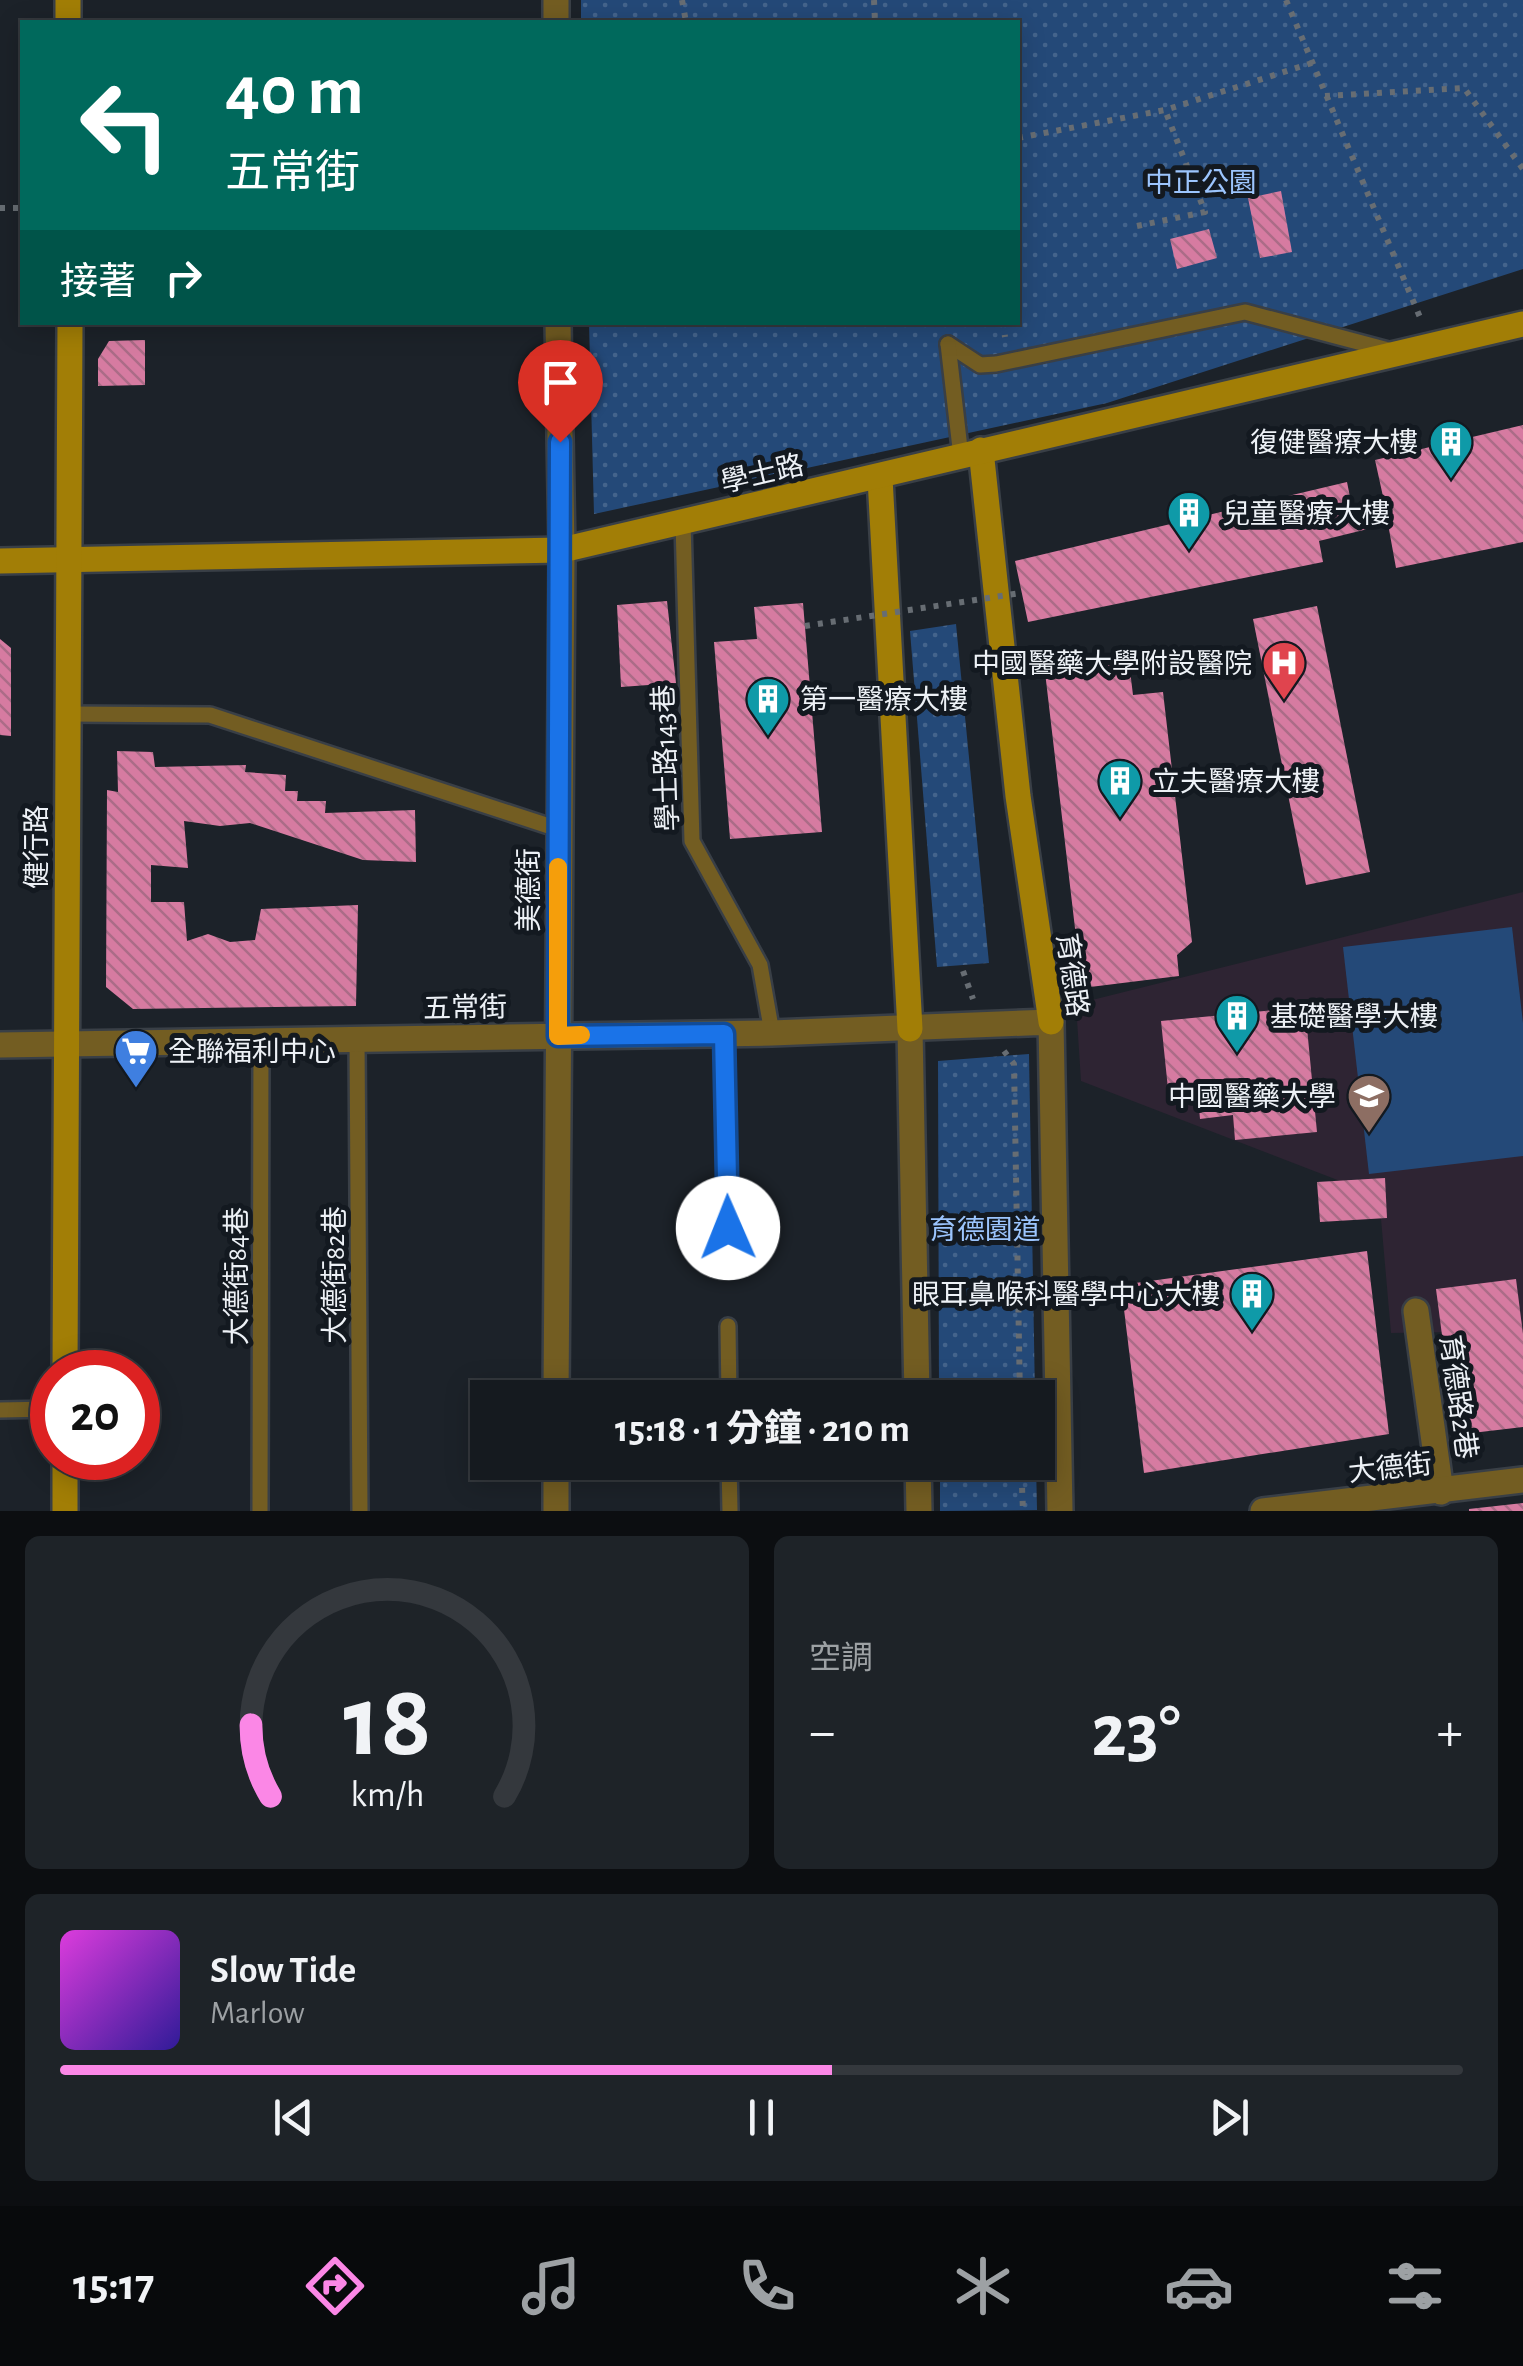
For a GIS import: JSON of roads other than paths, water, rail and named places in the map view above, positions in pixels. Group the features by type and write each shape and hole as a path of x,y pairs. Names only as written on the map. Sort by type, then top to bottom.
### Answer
{"street":[{"name":"學士路","path":"0,561 562,550 1523,324"},
{"name":"健行路","path":"65,1350 70,325"},
{"name":"美德街","path":"556,1380 562,550 558,325"},
{"name":"育德路","path":"971,453 1051,1022 1060,1511"},
{"path":"880,478 910,1030 917,1380"},
{"name":"五常街","path":"0,1045 910,1030 1051,1022"},
{"name":"育德路2巷","path":"1416,1311 1442,1492"},
{"path":"65,1480 65,1511"},
{"path":"556,1480 556,1511"},
{"path":"918,1480 919,1511"},
{"name":"大德街","path":"1263,1511 1523,1480"}],"lane":[{"path":"971,453 948,344 980,366 1245,312 1402,354"},
{"name":"學士路143巷","path":"683,523 692,841 760,965 772,1033"},
{"path":"67,714 210,715 558,829"},
{"path":"724,1034 728,1267"},
{"name":"大德街82巷","path":"357,1038 360,1511"},
{"name":"大德街84巷","path":"260,1511 261,1040"},
{"path":"728,1326 729,1380"},
{"path":"0,1410 30,1410"},
{"path":"730,1480 730,1511"}],"place":[{"name":"復健醫療大樓","path":"1451,480"},
{"name":"兒童醫療大樓","path":"1189,551"},
{"name":"中國醫藥大學附設醫院","path":"1284,701"},
{"name":"第一醫療大樓","path":"768,737"},
{"name":"立夫醫療大樓","path":"1120,819"},
{"name":"基礎醫學大樓","path":"1237,1054"},
{"name":"全聯福利中心","path":"136,1089"},
{"name":"中國醫藥大學","path":"1369,1134"},
{"name":"眼耳鼻喉科醫學中心大樓","path":"1252,1332"}],"park label":[{"name":"中正公園","path":"1201,182"},
{"name":"育德園道","path":"985,1229"}]}
